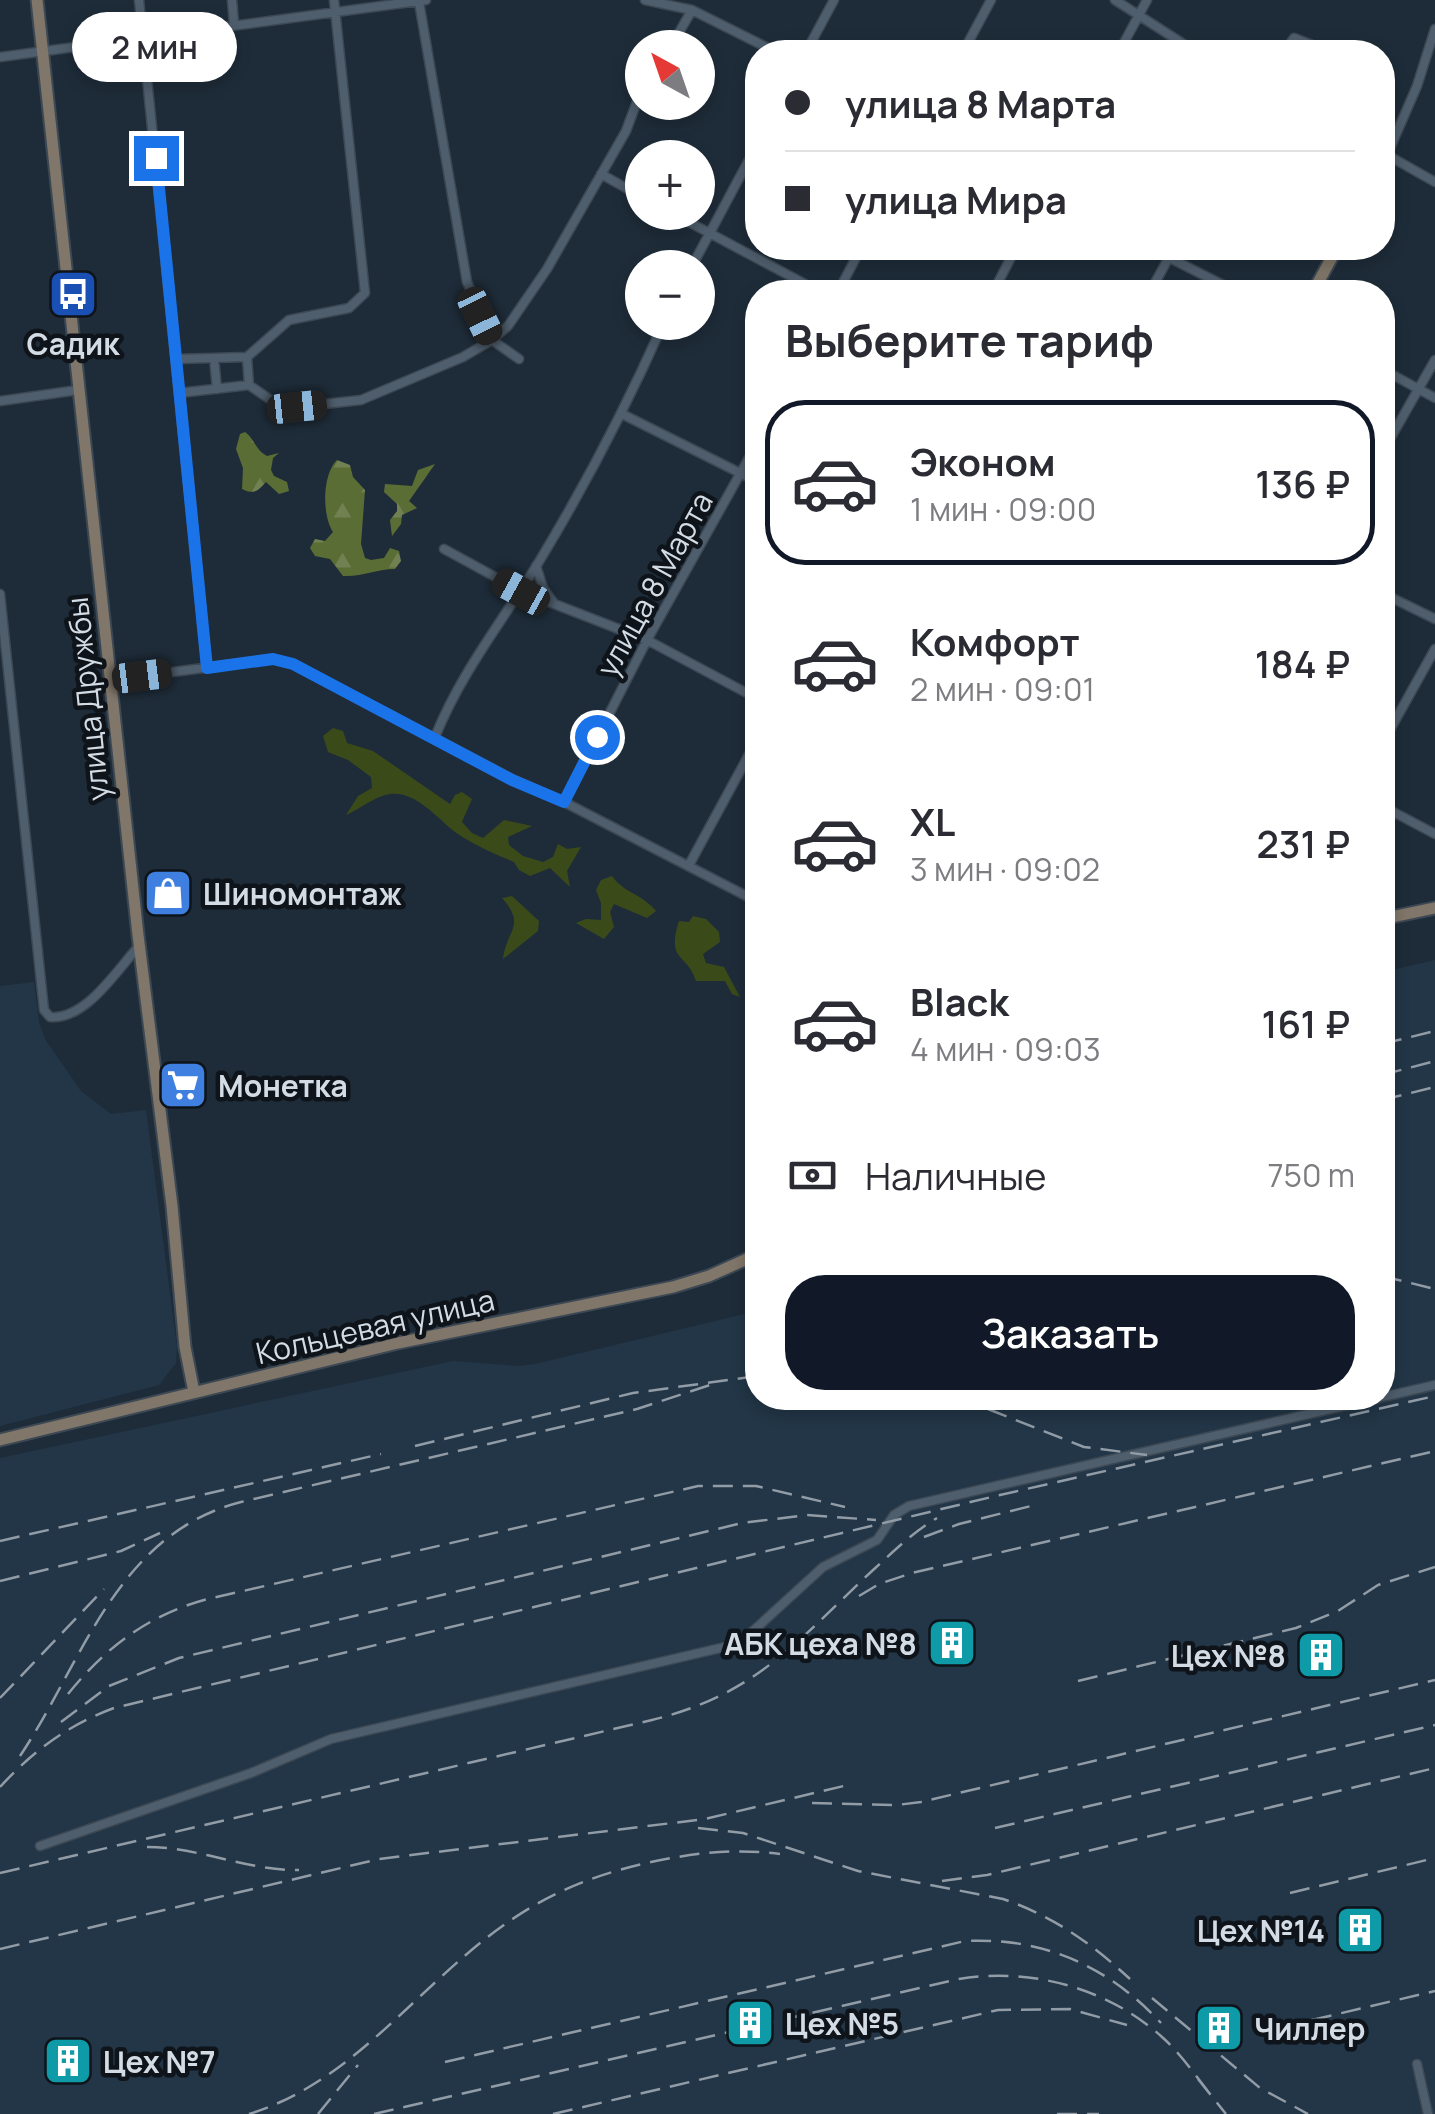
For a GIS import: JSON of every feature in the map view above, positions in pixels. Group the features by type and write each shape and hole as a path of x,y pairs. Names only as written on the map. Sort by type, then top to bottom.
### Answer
{"street":[{"name":"улица Дружбы","path":"37,0 139,946 172,1206 185,1347 194,1392"},
{"path":"140,0 207,668"},
{"path":"232,0 234,24"},
{"path":"176,359 247,357 289,320 349,308 365,293 334,0"},
{"path":"645,0 692,10 752,40"},
{"path":"812,40 834,0"},
{"path":"969,40 991,0"},
{"path":"1115,0 1178,40"},
{"path":"1126,40 1147,0"},
{"path":"0,57 423,1 467,282 492,340 518,359"},
{"path":"680,30 692,10"},
{"path":"1395,133 1417,86 1435,29"},
{"path":"179,394 250,385 276,402 297,407 361,400 463,357 492,340 508,326 547,270 630,120"},
{"path":"1395,162 1435,182"},
{"path":"701,250 745,168"},
{"path":"601,174 625,188"},
{"path":"702,230 745,253"},
{"path":"759,260 797,280"},
{"path":"1174,260 1214,280"},
{"path":"435,737 465,672 521,592 622,414 656,340"},
{"path":"247,357 250,385"},
{"path":"214,358 217,389"},
{"path":"1395,430 1435,360"},
{"path":"1395,376 1435,398"},
{"path":"0,401 78,390"},
{"path":"622,414 745,475"},
{"name":"улица 8 Марта","path":"564,802 646,640 745,466"},
{"path":"444,550 521,592 646,640 745,692"},
{"path":"536,566 543,588 555,605"},
{"path":"0,594 42,1006 50,1017 69,1016 84,1006 139,946"},
{"path":"1395,599 1435,619"},
{"path":"1395,720 1435,648"},
{"path":"110,680 273,659 284,661 745,895"},
{"path":"688,865 745,762"},
{"path":"1395,813 1435,834"},
{"path":"1395,916 1435,908"},
{"name":"Кольцевая улица","path":"0,1440 428,1336 658,1290 709,1276 745,1260"},
{"path":"1395,1394 1435,1385"},
{"path":"40,1846 251,1773 331,1739 728,1646 753,1631 823,1566 869,1545 894,1515 909,1506 1326,1410"},
{"path":"1417,2064 1428,2114"}],"shaded area":[{"path":"1435,960 1435,2114 0,2114 0,1458 453,1361 535,1364 745,1314 745,1410 1395,1410 1395,969"},
{"path":"34,982 45,1039 81,1091 111,1114 146,1110 176,1363 159,1385 0,1426 0,986"}],"green space":[{"path":"245,432 267,456 279,453 273,458 271,470 287,482 289,491 279,494 266,482 255,491 242,489 243,468 236,449 240,434"},
{"path":"337,460 350,465 353,477 365,490 361,544 365,558 384,558 390,548 399,551 401,561 395,569 343,576 330,559 315,556 310,548 315,539 325,541 333,532 325,495 328,475"},
{"path":"435,464 409,501 417,508 402,515 392,536 390,520 397,504 384,492 385,484 412,486 418,470"},
{"path":"333,728 343,731 347,743 373,751 450,804 462,792 472,799 462,822 472,833 483,838 504,820 532,826 508,837 509,845 523,856 543,862 553,857 558,844 567,849 581,847 567,871 570,887 550,868 530,876 519,870 514,862 464,838 401,794 384,795 346,815 358,796 372,788 371,777 348,760 328,752 323,736"},
{"path":"612,876 656,911 647,918 614,904 610,912 614,927 604,939 576,923 601,920 596,890 601,880"},
{"path":"512,896 539,921 538,931 503,959 514,922 502,898"},
{"path":"693,916 706,919 719,932 720,942 703,954 706,963 724,967 740,997 732,994 725,981 696,981 676,951 679,921 689,922"}],"railway":[{"path":"1395,1041 1435,1031"},
{"path":"1395,1072 1435,1061"},
{"path":"1395,1097 1435,1087"},
{"path":"1395,1279 1435,1289"},
{"path":"415,1446 633,1393 745,1378"},
{"path":"20,1756 107,1606 163,1542 198,1518 241,1502 637,1409 713,1384"},
{"path":"1395,1405 1435,1396"},
{"path":"990,1410 1084,1447 1147,1455"},
{"path":"0,1787 52,1740 114,1708 1000,1495 1373,1410"},
{"path":"859,1596 879,1584 912,1573 1435,1451"},
{"path":"0,1541 381,1454"},
{"path":"68,1694 128,1636 164,1615 204,1600 698,1486 756,1486 845,1507"},
{"path":"924,1537 1031,1506"},
{"path":"61,1722 109,1686 179,1658 742,1523 807,1515 876,1520"},
{"path":"0,1873 689,1709 720,1696 773,1662 895,1550 937,1518"},
{"path":"0,1581 121,1551 160,1533"},
{"path":"1078,1681 1296,1628 1338,1611 1378,1585 1435,1567"},
{"path":"0,1698 104,1589"},
{"path":"812,1803 921,1802 1435,1680"},
{"path":"995,1828 1435,1725"},
{"path":"942,1881 987,1875 1435,1768"},
{"path":"0,1949 379,1859 705,1819 848,1785"},
{"path":"698,1828 743,1833 858,1871 1003,1899 1071,1932 1130,1979"},
{"path":"147,1847 299,1870"},
{"path":"249,2114 328,2075 489,1936 562,1891 619,1870 683,1856 731,1852 780,1854"},
{"path":"1290,1893 1435,1858"},
{"path":"445,2062 965,1941 1021,1944 1072,1959 1119,1986 1161,2023"},
{"path":"374,2114 959,1979 986,1976 1067,1985 1117,2006 1168,2043 1207,2090"},
{"path":"1312,2020 1435,1991"},
{"path":"1152,1998 1260,2088 1308,2114"},
{"path":"553,2114 998,2010 1070,2009 1127,2025"},
{"path":"318,2114 358,2065"},
{"path":"1198,2079 1226,2114"},
{"path":"1057,2114 1099,2114"}],"place":[{"name":"Садик","path":"73,294"},
{"name":"Шиномонтаж","path":"168,893"},
{"name":"Монетка","path":"183,1085"},
{"name":"АБК цеха №8","path":"952,1643"},
{"name":"Цех №8","path":"1321,1655"},
{"name":"Цех №14","path":"1360,1930"},
{"name":"Цех №5","path":"750,2023"},
{"name":"Чиллер","path":"1219,2028"},
{"name":"Цех №7","path":"68,2061"}],"route":[{"path":"156,158 207,668 273,659 293,664 512,780 564,802 597,737"}]}
